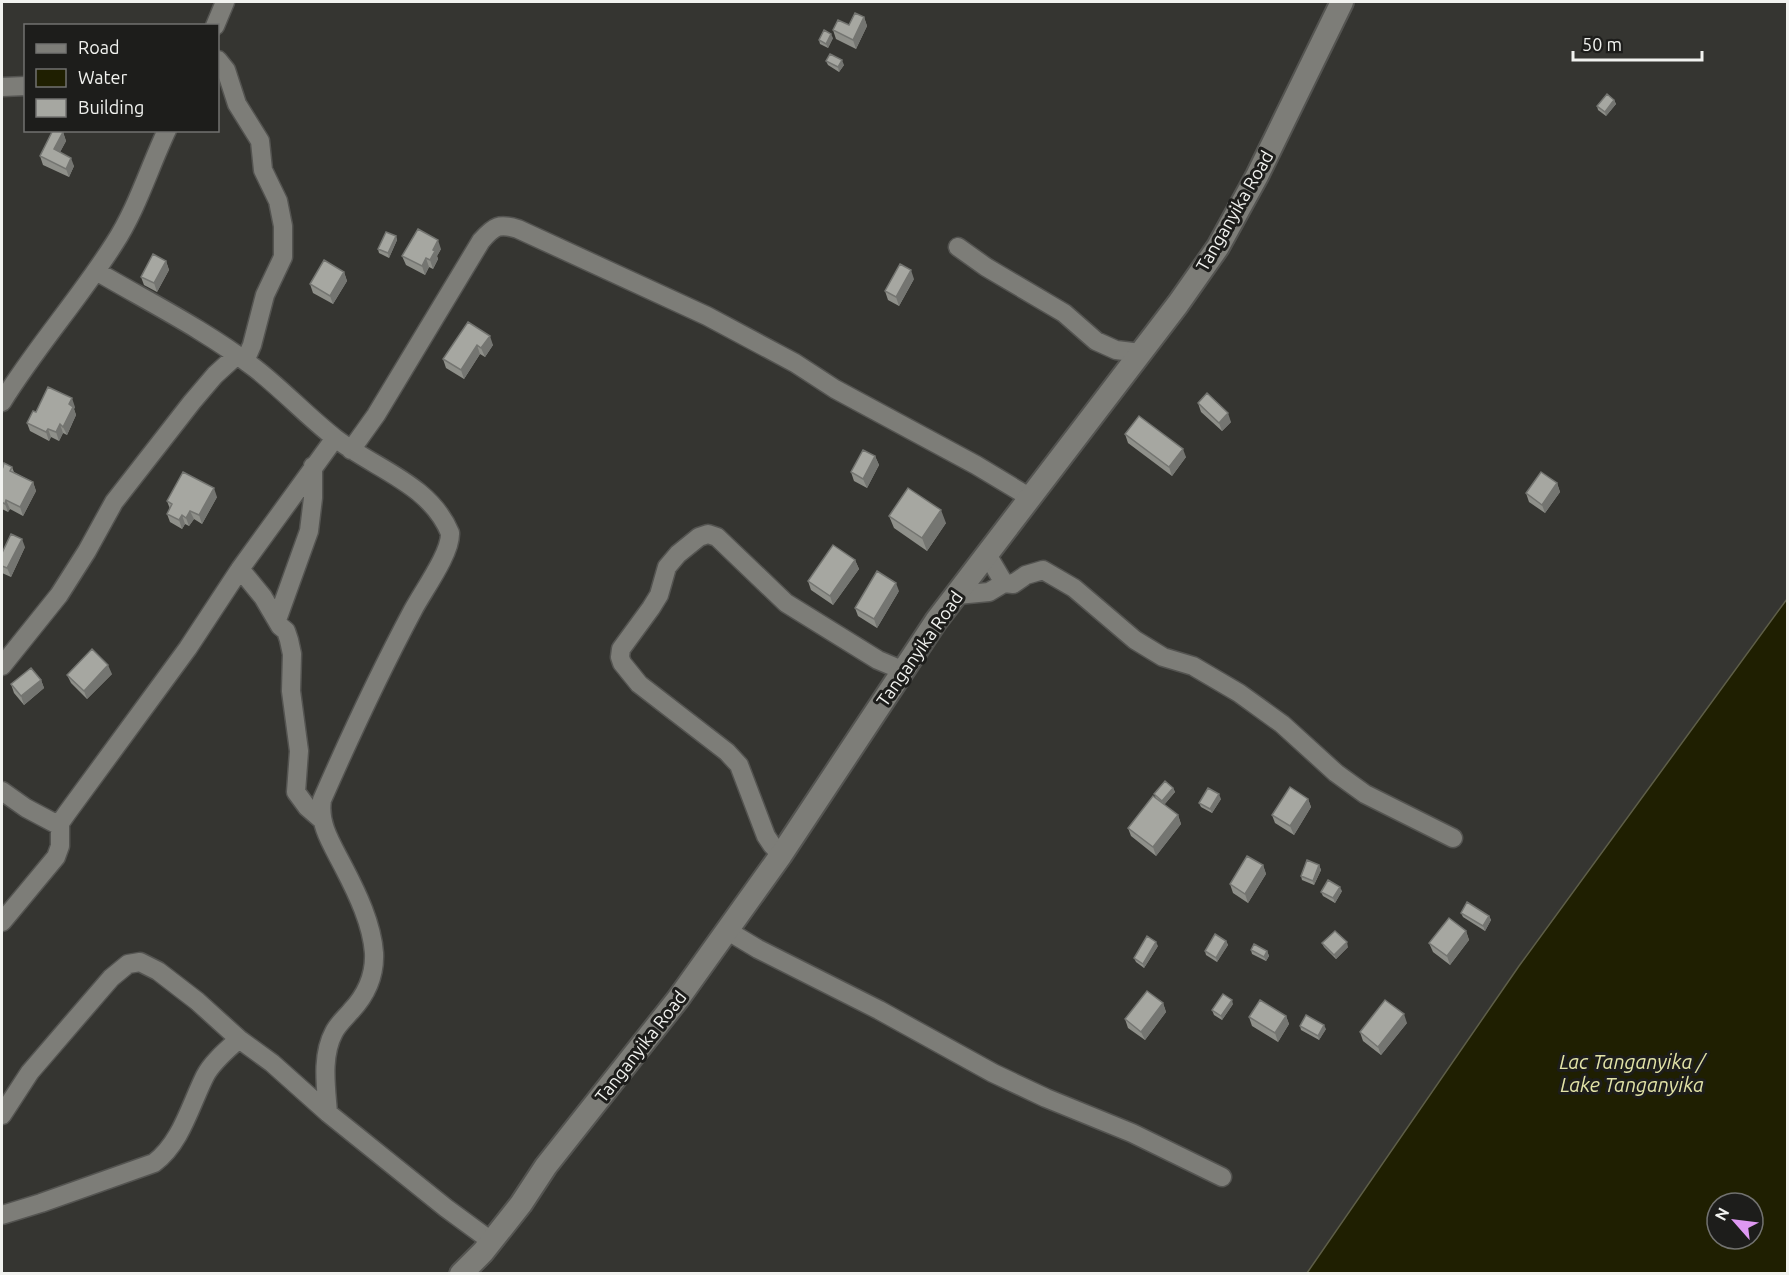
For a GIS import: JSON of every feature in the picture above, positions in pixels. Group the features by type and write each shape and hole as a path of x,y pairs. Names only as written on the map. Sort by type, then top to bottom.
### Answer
{"street":[{"path":"215,24 225,2"},
{"name":"Tanganyika Road","path":"461,1274 521,1204 546,1166 658,1025 728,931 936,621 988,556 1029,497 1141,353 1218,247 1257,176 1341,2"},
{"path":"2,666 59,595 114,502 215,375 241,358 252,345 265,295 283,257 283,226 278,201 263,170 260,141 237,104 226,70 219,61"},
{"path":"2,87 24,86"},
{"path":"2,402 24,366 84,290 116,242 166,132"},
{"path":"351,450 376,415 482,241 496,226 504,225 518,229 707,316 795,363 835,389 976,465 1029,497"},
{"path":"958,247 986,267 1064,313 1096,341 1116,350 1141,353"},
{"path":"96,271 241,358 334,438 424,496 441,515 450,532 451,538 446,550 413,610 346,744 322,800 322,820 361,906 372,937 374,954 371,980 367,990 334,1031 327,1050 328,1113"},
{"path":"2,922 56,857 60,846 60,826 188,648 240,569 334,438"},
{"path":"277,620 309,531 313,498 313,466"},
{"path":"781,855 766,836 739,765 727,752 639,684 622,663 621,649 659,595 668,567 678,554 699,537 708,534 717,537 786,603 878,660 904,671"},
{"path":"988,556 1004,583"},
{"path":"240,569 286,631 292,654 291,691 299,751 296,792 307,807 322,820"},
{"path":"957,596 989,592 1004,583 1013,585 1026,575 1043,570 1058,577 1135,639 1163,657 1193,666 1239,693 1282,724 1336,773 1365,794 1453,838"},
{"path":"2,791 26,808 60,826"},
{"path":"728,931 758,950 879,1010 993,1072 1046,1098 1132,1133 1222,1177"},
{"path":"2,1114 30,1072 111,978 129,964 135,962 145,964 158,971 196,1001 239,1039 272,1063 328,1113 446,1208 491,1241"},
{"path":"2,1215 154,1163 166,1154 191,1109 206,1074 239,1039"}],"water":[{"name":"Lac Tanganyika / Lake Tanganyika","path":"1787,599 1787,1273 1307,1273 1519,966"}],"building":[{"path":"855,13 864,17 853,40 833,30 838,20 849,25"},
{"path":"824,30 831,34 826,44 819,40"},
{"path":"830,54 842,60 838,67 826,61"},
{"path":"1607,94 1614,100 1605,112 1597,106"},
{"path":"52,132 63,132 54,149 71,158 66,169 40,156"},
{"path":"418,229 438,240 430,260 426,258 422,266 402,256"},
{"path":"386,232 396,236 388,253 378,249"},
{"path":"153,254 166,261 154,283 141,277"},
{"path":"324,260 344,272 330,296 310,284"},
{"path":"900,264 911,270 896,297 885,291"},
{"path":"468,322 490,336 481,348 477,345 461,370 443,359"},
{"path":"48,387 72,398 69,404 73,407 63,427 60,424 56,432 48,429 46,432 27,423 33,411 36,412"},
{"path":"1207,393 1228,413 1219,423 1198,403"},
{"path":"1139,416 1183,449 1169,467 1125,434"},
{"path":"863,450 875,456 863,479 851,472"},
{"path":"4,463 12,467 10,471 33,482 20,507 6,500 5,504 2,502 2,466"},
{"path":"183,472 214,488 199,515 190,511 186,518 182,515 179,520 167,514 172,504 167,501"},
{"path":"1541,472 1557,483 1542,505 1526,493"},
{"path":"908,488 941,510 922,538 889,516"},
{"path":"11,534 22,539 7,568 2,566 2,553"},
{"path":"833,545 855,560 830,596 808,581"},
{"path":"877,571 896,583 874,619 855,608"},
{"path":"92,649 108,665 84,691 67,675"},
{"path":"31,668 41,680 21,696 11,684"},
{"path":"1165,781 1173,788 1162,801 1154,794"},
{"path":"1290,787 1308,799 1290,826 1272,815"},
{"path":"1208,788 1219,794 1210,809 1199,803"},
{"path":"1153,796 1178,815 1153,847 1128,828"},
{"path":"1247,856 1263,865 1245,894 1230,884"},
{"path":"1307,860 1319,865 1313,881 1301,876"},
{"path":"1328,880 1340,887 1333,898 1321,892"},
{"path":"1467,902 1489,916 1483,926 1461,913"},
{"path":"1449,918 1466,931 1447,956 1429,943"},
{"path":"1335,931 1347,942 1334,955 1322,943"},
{"path":"1215,934 1226,941 1216,958 1205,951"},
{"path":"1147,936 1156,942 1143,964 1134,958"},
{"path":"1254,944 1267,951 1264,957 1251,950"},
{"path":"1147,991 1163,1003 1141,1032 1125,1019"},
{"path":"1223,994 1232,1000 1221,1016 1212,1010"},
{"path":"1260,1000 1286,1016 1275,1033 1249,1017"},
{"path":"1385,1000 1404,1014 1378,1047 1360,1032"},
{"path":"1306,1015 1324,1025 1318,1036 1300,1026"}]}
